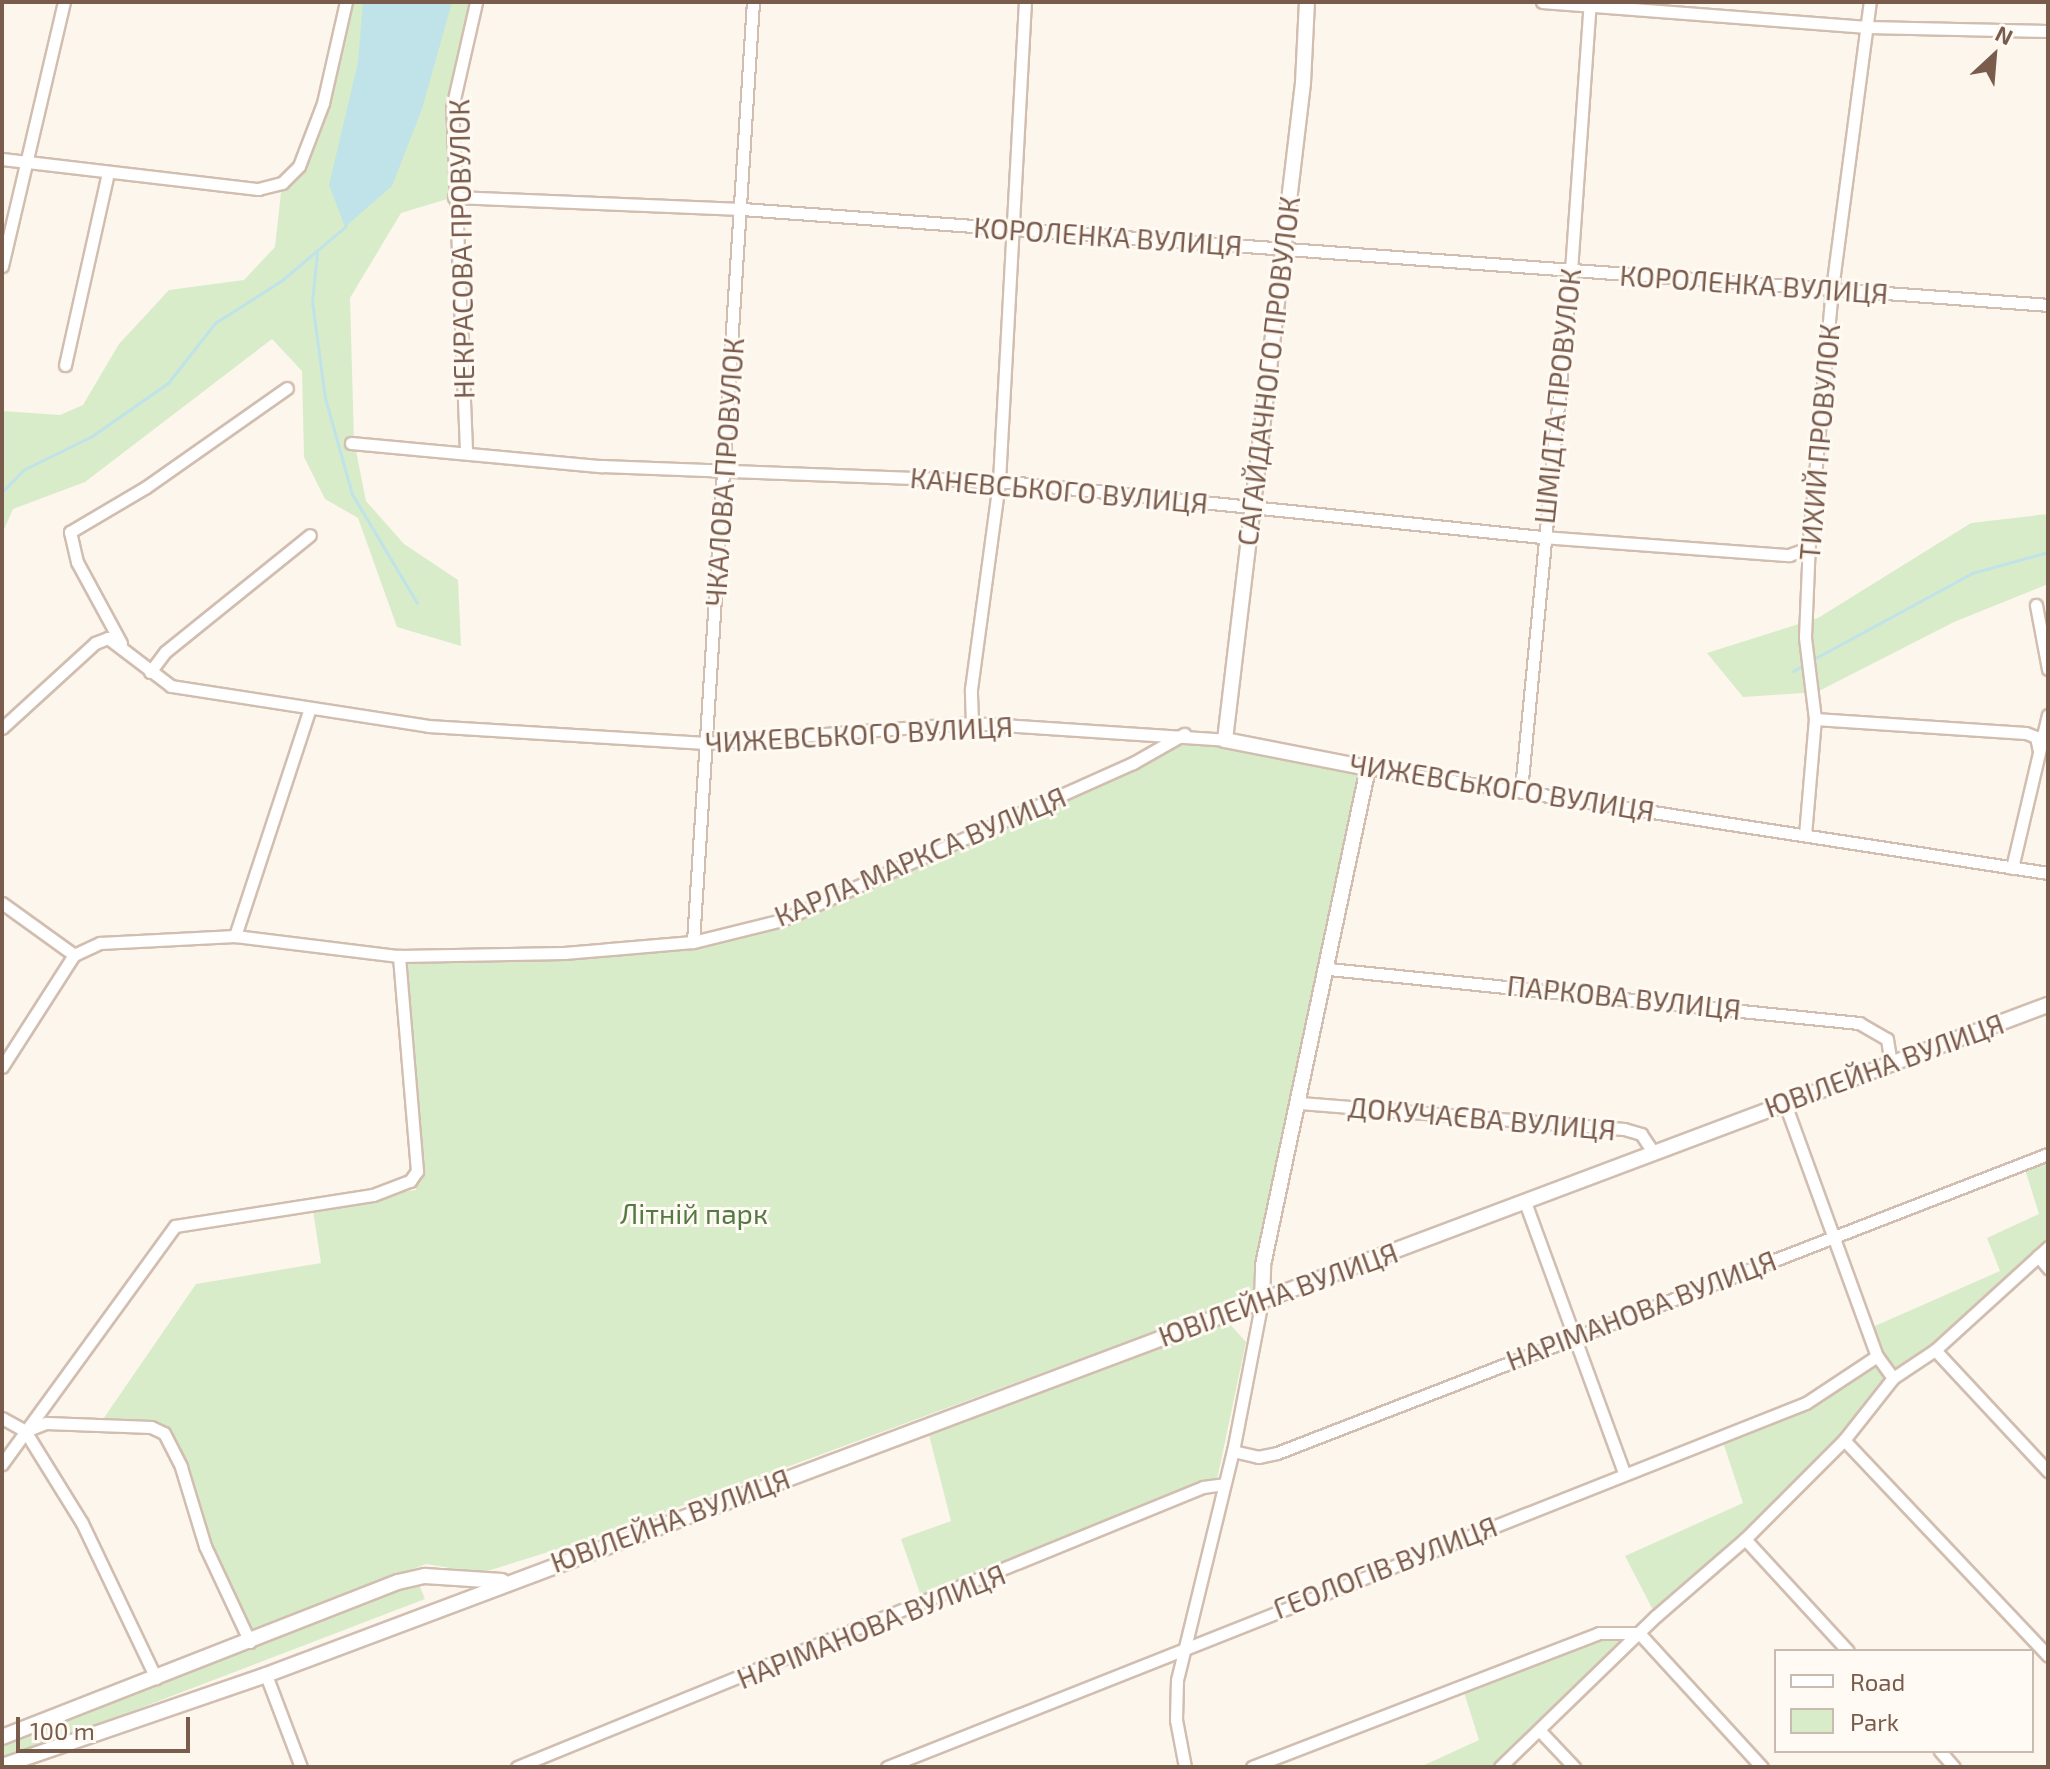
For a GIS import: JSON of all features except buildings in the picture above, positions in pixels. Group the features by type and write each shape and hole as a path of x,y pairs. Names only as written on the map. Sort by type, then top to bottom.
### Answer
{"street":[{"path":"2,266 21,196 24,161 64,2"},
{"path":"2,159 258,189 282,183 299,166 323,103 346,2"},
{"name":"НЕКРАСОВА ПРОВУЛОК","path":"466,450 452,108 476,2"},
{"name":"ЧКАЛОВА ПРОВУЛОК","path":"693,942 753,2"},
{"path":"972,723 971,689 999,481 1025,2"},
{"name":"САГАЙДАЧНОГО ПРОВУЛОК","path":"1225,740 1307,2"},
{"path":"1542,2 1867,27 2048,31"},
{"name":"ТИХИЙ ПРОВУЛОК","path":"1805,835 1815,719 1805,637 1809,541 1832,289 1870,2"},
{"name":"ШМІДТА ПРОВУЛОК","path":"1521,790 1542,537 1571,271 1590,5"},
{"path":"65,365 108,173"},
{"name":"КОРОЛЕНКА ВУЛИЦЯ","path":"454,197 742,209 2048,305"},
{"name":"ЧИЖЕВСЬКОГО ВУЛИЦЯ","path":"287,388 146,487 70,532 77,562 121,643 150,672 171,686 309,711 428,726 705,743 972,723 1184,734 1368,768 2048,873"},
{"name":"КАНЕВСЬКОГО ВУЛИЦЯ","path":"351,443 466,450 601,466 999,481 1542,537 1789,555 1803,550 1809,541"},
{"path":"150,672 165,652 310,535"},
{"path":"2036,605 2048,669"},
{"path":"2,728 95,643 108,638 121,643"},
{"path":"235,936 309,711"},
{"path":"2012,868 2048,715"},
{"path":"1815,719 2026,733 2036,737 2039,751"},
{"name":"КАРЛА МАРКСА ВУЛИЦЯ","path":"74,955 100,943 235,936 399,956 564,953 693,942 782,920 1133,763 1184,734"},
{"path":"1185,1767 1176,1720 1184,1650 1233,1451 1262,1300 1263,1265 1329,969 1368,768"},
{"path":"2,903 74,955 2,1067"},
{"path":"2,1464 175,1226 396,1190 417,1171 399,956"},
{"name":"ПАРКОВА ВУЛИЦЯ","path":"1329,969 1859,1023 1887,1039 1891,1065"},
{"name":"ЮВІЛЕЙНА ВУЛИЦЯ","path":"2,1766 266,1675 506,1581 1525,1202 1784,1101 1891,1065 2048,1005"},
{"path":"1784,1101 1877,1356 1893,1378"},
{"name":"ДОКУЧАЄВА ВУЛИЦЯ","path":"1300,1103 1624,1129 1641,1134 1654,1153"},
{"name":"НАРІМАНОВА ВУЛИЦЯ","path":"1233,1451 1258,1457 1277,1453 1572,1336 2048,1154"},
{"path":"1525,1202 1624,1473"},
{"path":"1500,1767 1639,1633 1745,1539 1844,1440 1893,1378 1935,1350 2048,1247"},
{"path":"2038,1256 2048,1268"},
{"path":"1935,1350 2048,1471"},
{"name":"ГЕОЛОГІВ ВУЛИЦЯ","path":"887,1767 1806,1403 1877,1356"},
{"path":"2,1418 25,1431 82,1523 156,1678"},
{"path":"25,1431 46,1423 151,1427 164,1433 181,1467 205,1546 250,1642"},
{"path":"1844,1440 2048,1656"},
{"name":"НАРІМАНОВА ВУЛИЦЯ","path":"517,1767 1000,1574 1203,1487 1224,1484"},
{"path":"1745,1539 1846,1649"},
{"path":"425,1576 442,1590 440,1603 429,1612"},
{"name":"ЮВІЛЕЙНА ВУЛИЦЯ","path":"2,1737 425,1576 506,1581"},
{"path":"1252,1767 1599,1633 1639,1633 1762,1767"},
{"path":"266,1675 301,1767"},
{"path":"1540,1731 1574,1767"}],"green space":[{"path":"346,2 476,2 452,108 454,197 401,213 350,298 354,441 366,501 404,544 458,580 461,646 397,627 358,518 325,499 304,457 302,371 272,339 85,482 13,509 2,534 2,411 60,415 83,405 119,344 169,290 244,280 275,247 282,183 291,176 323,103"},
{"path":"2048,514 2048,584 1954,622 1817,692 1743,697 1707,653 1818,618 1971,523"},
{"name":"Літній парк","path":"1184,734 1368,768 1264,1291 600,1536 481,1573 426,1564 253,1632 205,1546 164,1433 99,1425 196,1284 321,1263 312,1204 416,1190 399,956 693,942 782,920"},
{"path":"2048,1153 2048,1247 1935,1349 1893,1378 1844,1440 1656,1616 1625,1556 1743,1503 1721,1436 1806,1403 1877,1356 1868,1329 2000,1271 1987,1238 2039,1214 2023,1163"},
{"path":"1227,1321 1246,1342 1217,1480 1203,1481 922,1599 901,1539 951,1521 929,1435"},
{"path":"416,1577 425,1599 2,1761 2,1740"},
{"path":"1599,1633 1639,1633 1500,1767 1420,1767 1479,1740 1462,1686"}],"water":[{"path":"363,2 452,2 422,109 392,186 345,227 329,185 358,62"}],"waterway":[{"path":"2,492 23,470 92,436 168,383 215,323 281,281 346,226"},
{"path":"317,253 312,301 325,398 352,494 417,603"},
{"path":"1810,661 1972,573 2048,552"},
{"path":"1793,671 1804,665"}]}
